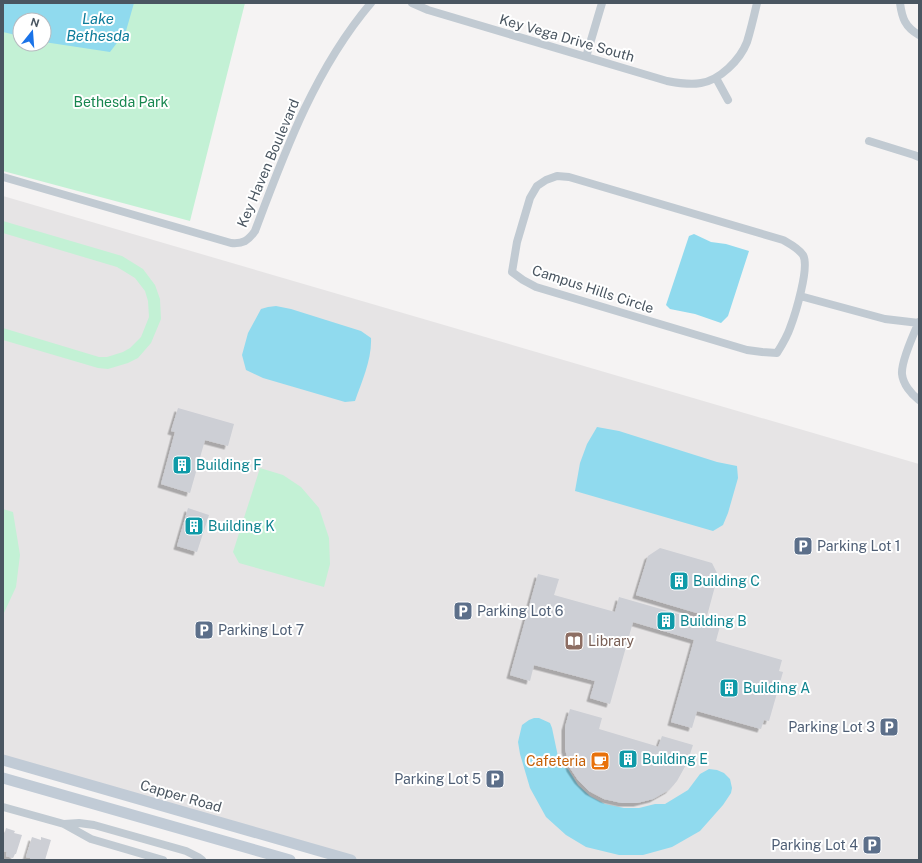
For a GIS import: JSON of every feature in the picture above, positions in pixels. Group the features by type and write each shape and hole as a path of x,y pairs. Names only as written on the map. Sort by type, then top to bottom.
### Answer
{"street":[{"name":"Key Haven Boulevard","path":"3,177 230,243 238,244 245,242 255,231 291,136 311,94 349,31 371,3"},
{"name":"Key Vega Drive South","path":"412,3 428,10 667,82 683,84 701,83 716,78"},
{"path":"586,57 602,3"},
{"path":"728,100 716,78 728,69 738,58 744,48 757,3"},
{"path":"900,3 901,14 905,23 919,35"},
{"path":"869,141 919,157"},
{"name":"Campus Hills Circle","path":"557,176 569,177 783,240 794,246 803,256 805,269 804,282 800,296 790,328 778,353 762,352 747,350 536,287 512,272 517,242 530,198 537,186 546,180 557,176"},
{"path":"800,296 885,319 919,322 904,361 902,373 905,383 910,391 919,400"},
{"name":"Capper Road","path":"3,760 351,860"},
{"path":"3,778 290,860"},
{"path":"3,807 64,824 91,839 163,860"},
{"path":"64,824 80,823 94,825 186,851 202,860"}],"shaded area":[{"path":"3,196 919,464 919,860 353,860 3,760"}],"green space":[{"name":"Bethesda Park","path":"3,3 245,3 190,221 3,171"},
{"path":"3,221 122,256 143,269 155,285 160,299 161,319 151,343 138,358 128,363 108,369 98,368 3,340 3,328 99,357 107,357 130,348 141,337 149,317 148,301 145,291 135,278 117,267 3,233"},
{"path":"260,468 283,475 301,487 319,508 329,538 330,564 324,587 239,563 233,552"},
{"path":"3,509 13,512 20,555 16,587 3,615"}],"water":[{"name":"Lake Bethesda","path":"3,3 134,3 126,31 110,52 52,43 52,12 12,12 12,34 3,32"},
{"path":"694,234 711,242 726,244 749,251 728,316 721,323 695,314 670,309 666,305 689,236"},
{"path":"276,306 291,309 361,331 371,338 368,362 355,401 345,402 263,378 246,370 242,355 248,333 261,309"},
{"path":"597,427 619,431 717,462 737,466 738,478 723,525 713,531 575,491 580,463 587,444"},
{"path":"534,718 539,718 550,723 560,766 568,769 578,785 590,796 605,804 624,808 639,808 655,804 665,804 688,790 700,774 709,769 724,773 730,779 732,788 731,793 723,805 700,831 672,847 643,855 619,855 586,847 566,835 546,817 530,788 518,742 522,725"}],"building":[{"name":"Building F","path":"178,408 234,424 228,446 205,440 190,493 161,484 175,432 171,431"},
{"name":"Building K","path":"188,508 209,515 197,552 177,546"},
{"name":"Building C","path":"660,548 712,563 718,575 707,616 636,595 648,556"},
{"path":"538,574 559,579 554,595 615,612 619,597 720,626 716,641 782,660 779,671 783,672 769,721 764,720 761,729 697,711 692,728 671,722 694,640 633,622 610,704 590,698 595,681 534,665 530,681 510,675"},
{"name":"Building E","path":"570,709 602,718 599,729 658,747 662,736 693,745 687,763 677,781 669,790 653,799 637,803 622,803 604,799 589,791 578,780 570,768 565,749 565,727"},
{"path":"6,828 15,831 14,833 22,835 16,854 13,858 6,856 7,852 3,851 3,839"},
{"path":"32,837 41,840 41,837 51,840 45,860 30,860 30,858 26,857"}],"place":[{"name":"Building F","path":"182,465"},
{"name":"Building K","path":"194,526"},
{"name":"Parking Lot 1","path":"803,546"},
{"name":"Building C","path":"679,581"},
{"name":"Parking Lot 6","path":"463,611"},
{"name":"Building B","path":"666,621"},
{"name":"Parking Lot 7","path":"204,630"},
{"name":"Library","path":"574,641"},
{"name":"Building A","path":"729,688"},
{"name":"Parking Lot 3","path":"889,727"},
{"name":"Building E","path":"628,759"},
{"name":"Cafeteria","path":"600,761"},
{"name":"Parking Lot 5","path":"495,779"},
{"name":"Parking Lot 4","path":"872,845"}]}
